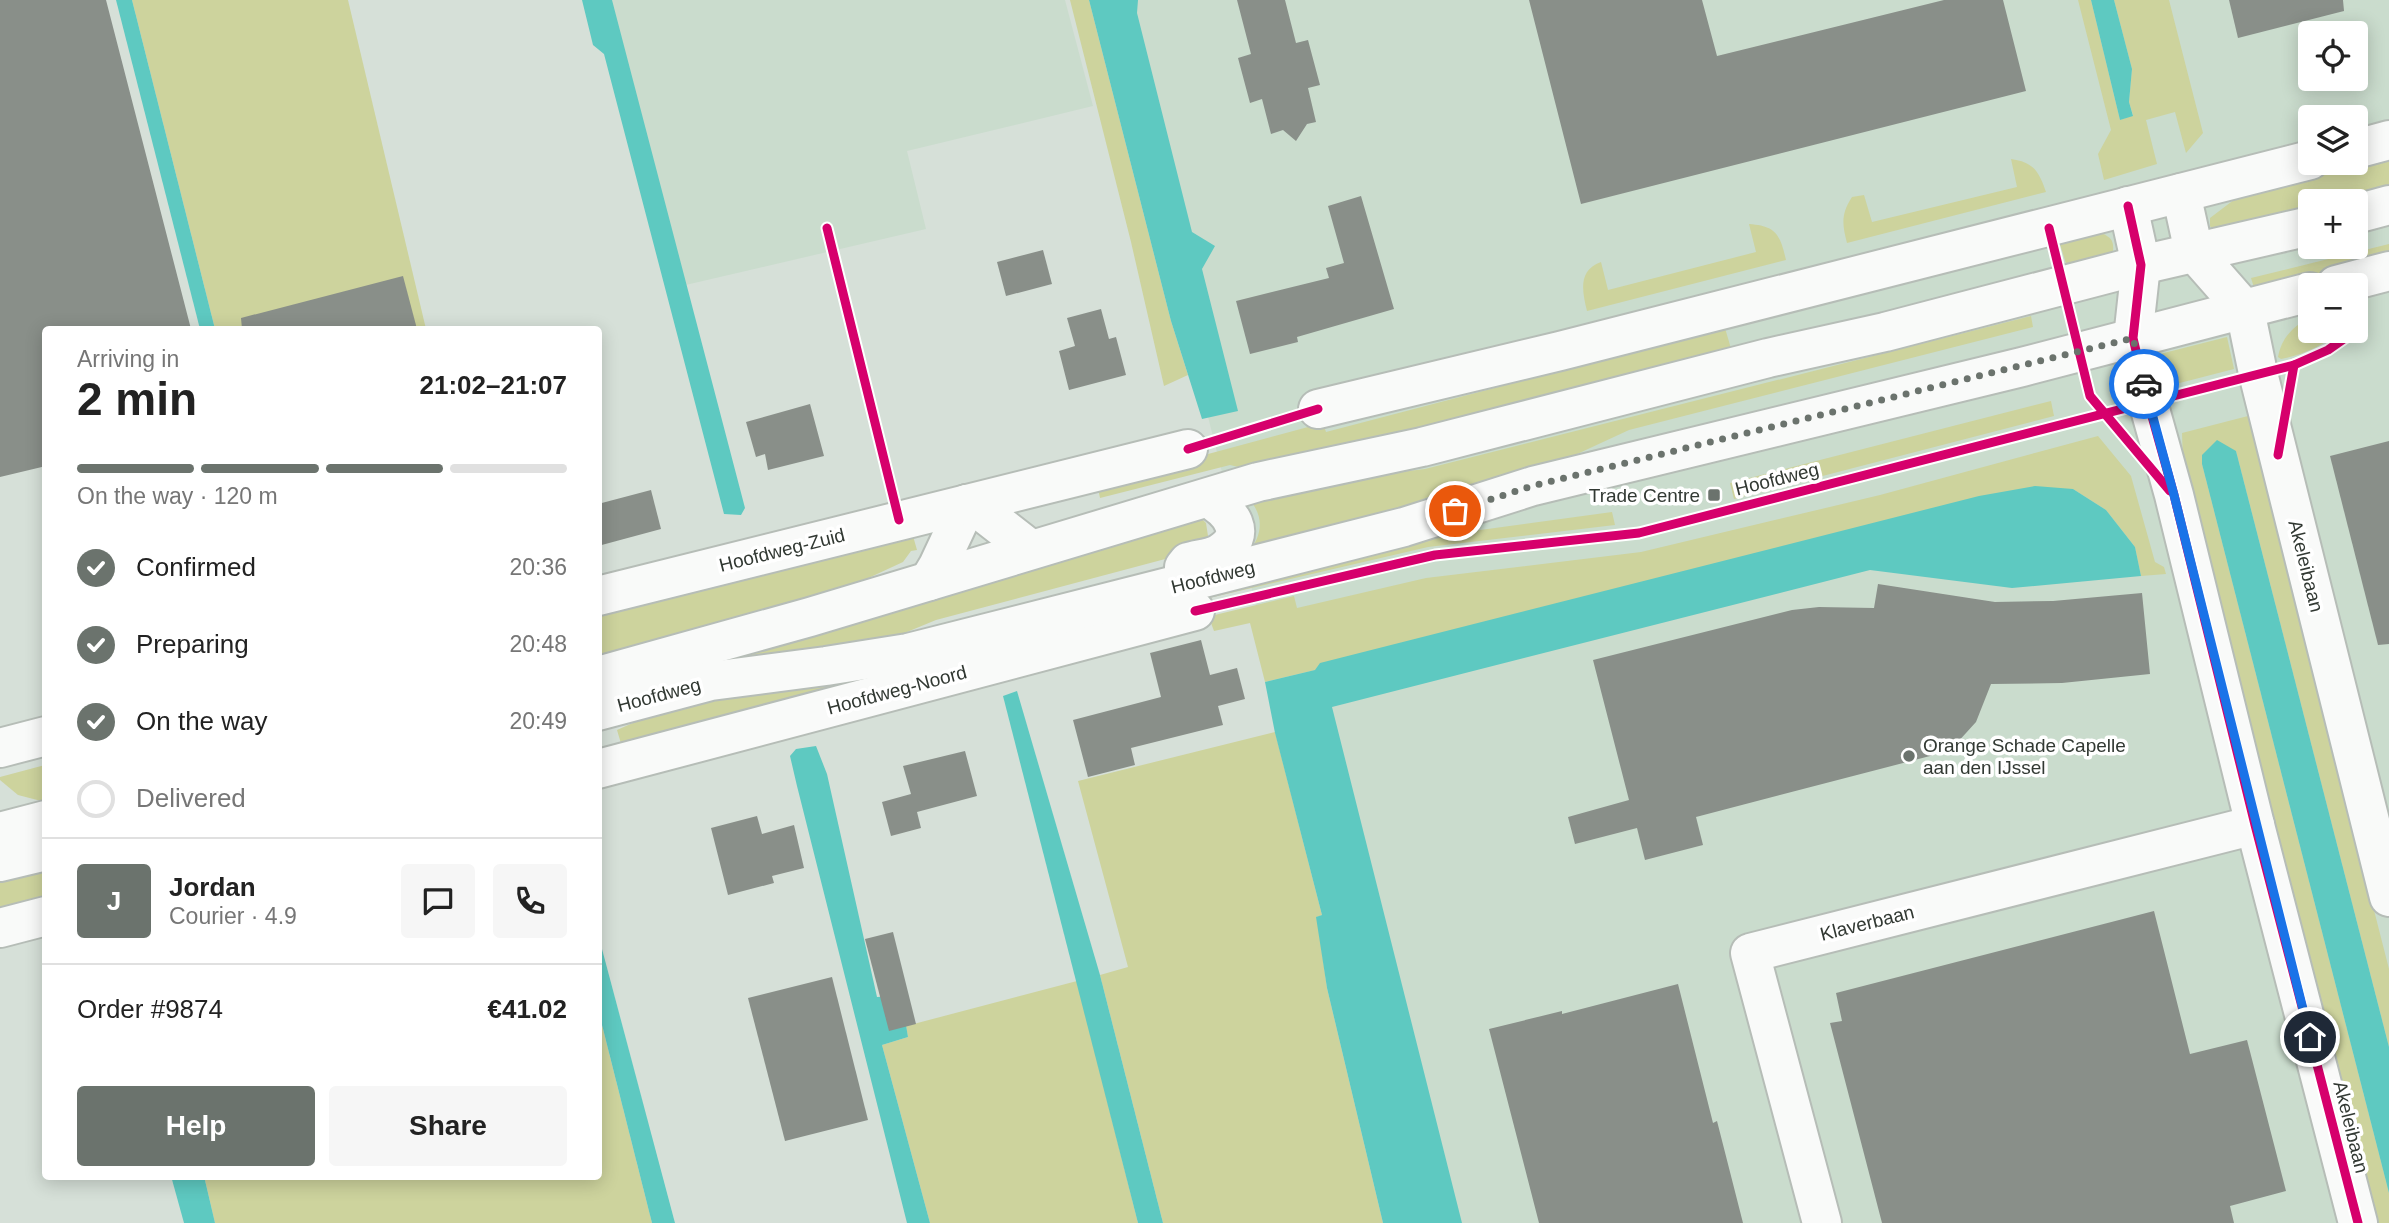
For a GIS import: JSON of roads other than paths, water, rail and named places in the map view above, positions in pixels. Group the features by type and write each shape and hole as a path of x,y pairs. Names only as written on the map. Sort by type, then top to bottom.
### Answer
{"street":[{"path":"2368,146 2389,140"},
{"path":"1318,409 1573,348 2298,163"},
{"path":"2181,193 2194,252"},
{"path":"2368,211 2389,205"},
{"path":"2128,206 2141,265"},
{"name":"Hoofdweg","path":"602,675 810,617 1258,482 1422,447 1768,358 1985,307 2141,265 2298,229"},
{"name":"Akeleibaan","path":"2194,252 2245,310 2258,373 2375,782 2389,897"},
{"name":"Akeleibaan","path":"2141,265 2133,338 2358,1223"},
{"path":"2368,277 2389,271"},
{"name":"Hoofdweg","path":"602,710 711,681 908,653 1181,600 1532,486 2298,295"},
{"name":"Hoofdweg-Zuid","path":"602,595 1188,449"},
{"path":"1181,600 1188,562 1219,554 1232,543 1235,528 1232,518 1225,508 1209,498"},
{"path":"929,581 967,504 985,514 1030,550"},
{"name":"Hoofdweg-Noord","path":"602,768 1181,600"},
{"path":"0,748 42,737"},
{"name":"Klaverbaan","path":"1822,1223 1750,953 2255,825"},
{"path":"0,862 23,828"},
{"path":"0,928 42,917"}],"water":[{"path":"116,0 132,0 214,326 199,326"},
{"path":"582,0 612,0 745,508 741,515 724,514 604,54 593,45"},
{"path":"1089,0 1138,0 1137,13 1192,232 1215,246 1202,269 1238,411 1202,419 1171,321"},
{"path":"2091,0 2114,0 2132,69 2129,102 2133,116 2120,120"},
{"path":"2217,440 2236,451 2389,1047 2389,1193 2202,464 2202,455"},
{"path":"2035,486 2073,489 2106,510 2135,547 2141,576 2012,588 1870,570 1332,707 1462,1223 1383,1223 1327,988 1316,917 1322,915 1275,733 1265,682 1315,670 1320,663 1979,496"},
{"path":"1017,691 1100,975 1163,1223 1138,1223 1003,696"},
{"path":"816,746 827,774 877,997 908,995 904,1013 908,1037 882,1045 930,1223 907,1223 797,786 790,756 796,749"},
{"path":"602,949 675,1223 652,1223 602,1025"},
{"path":"172,1180 205,1180 215,1223 184,1223"}],"place":[{"name":"Trade Centre","path":"1714,495"},
{"name":"Orange Schade Capelle aan den IJssel","path":"1909,756"}]}
